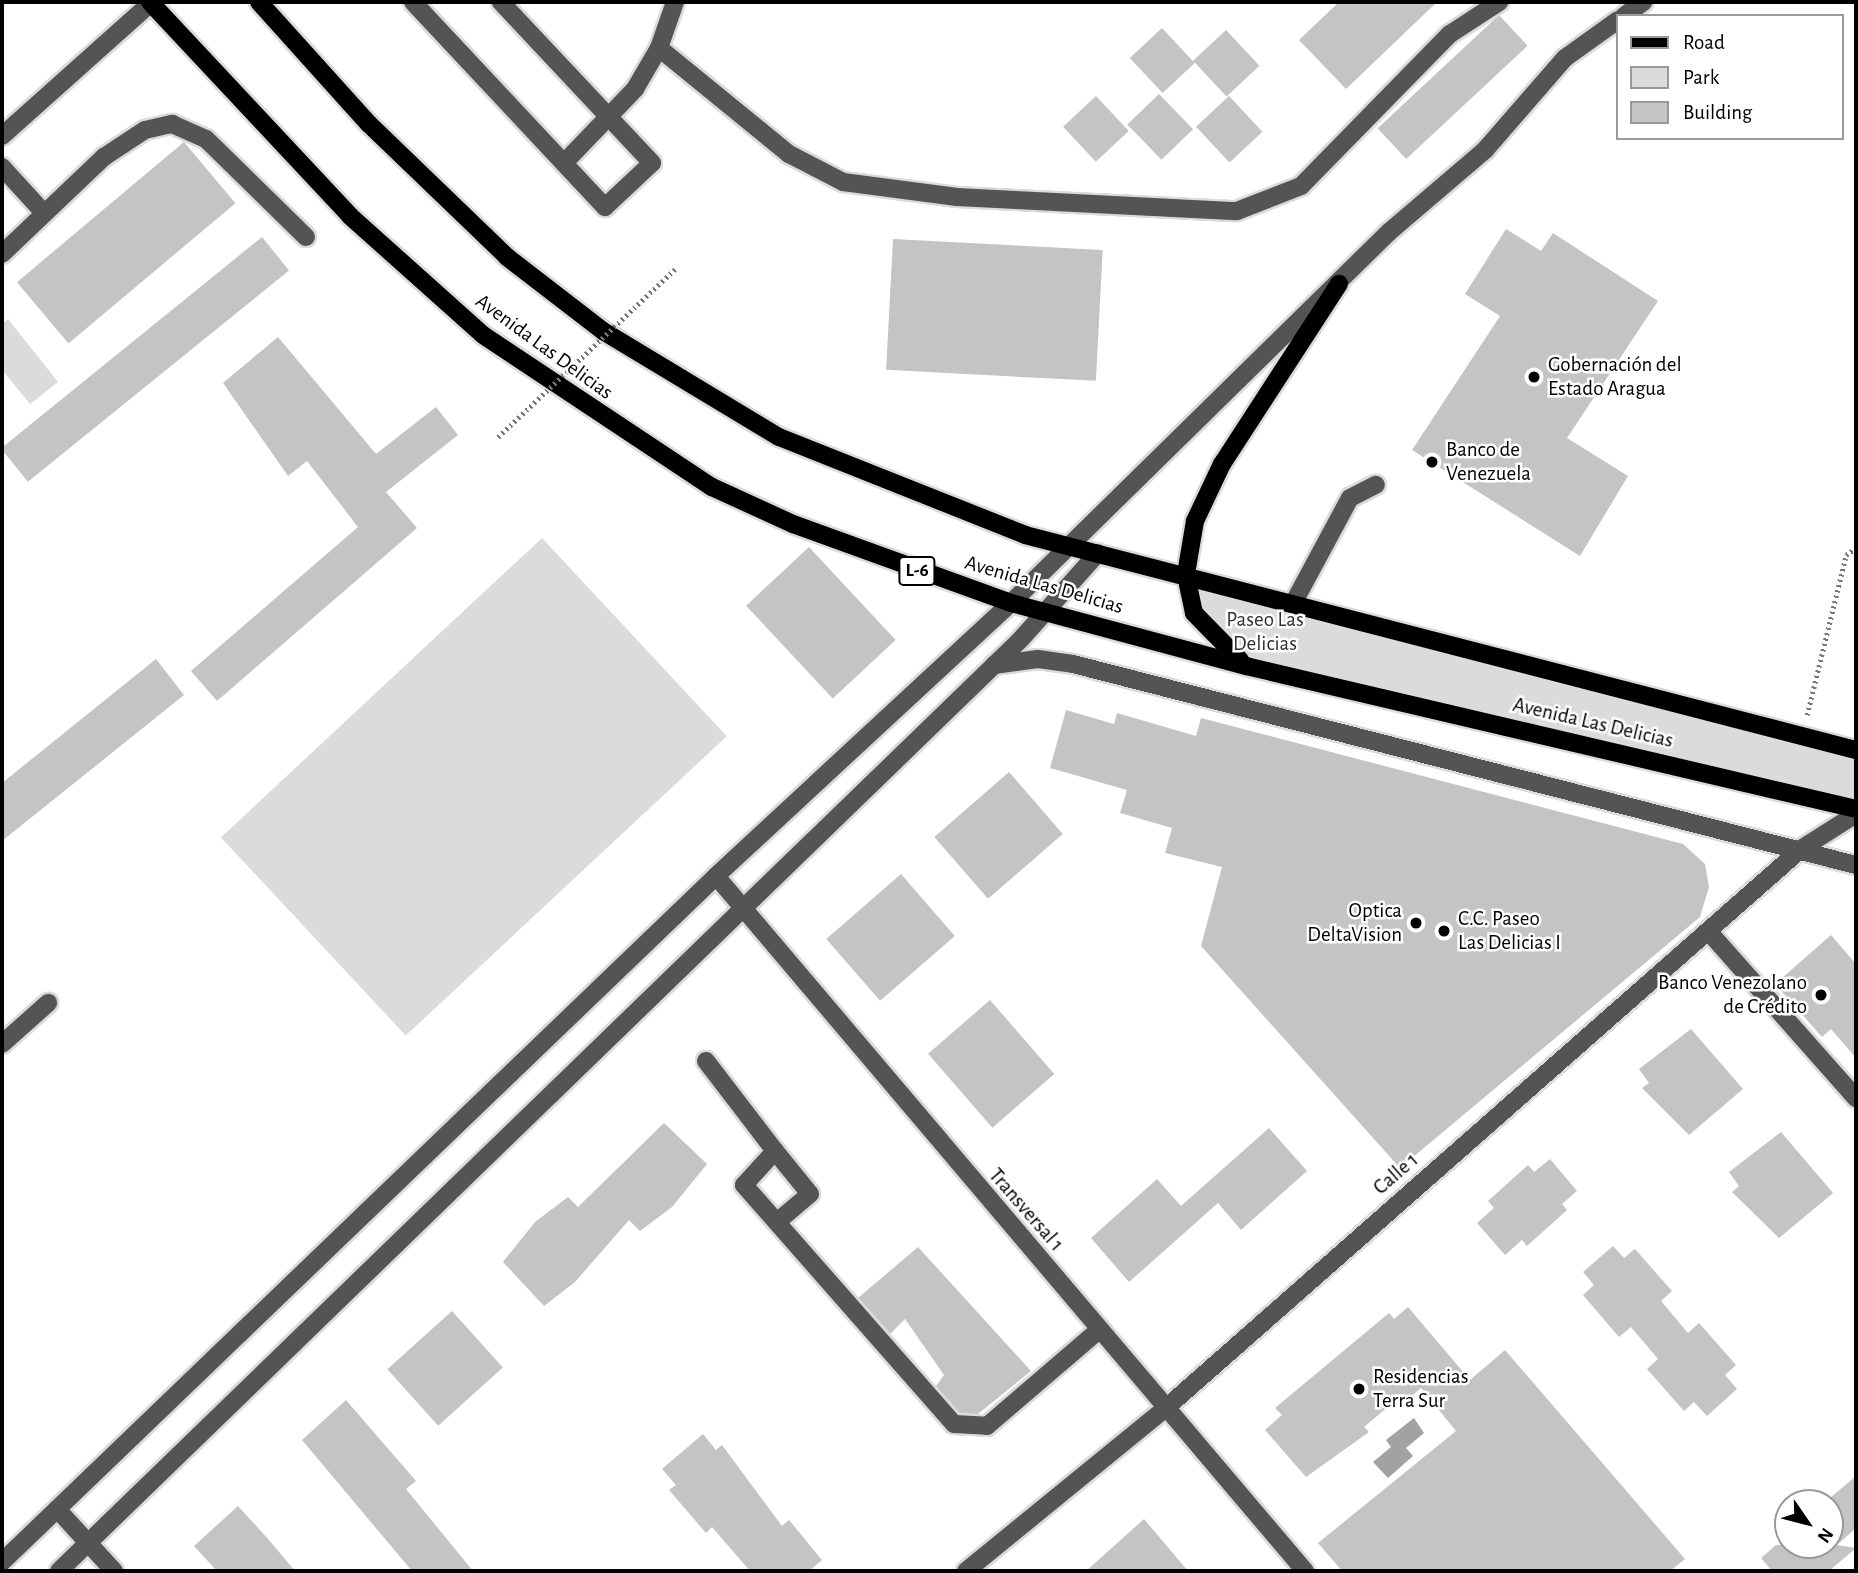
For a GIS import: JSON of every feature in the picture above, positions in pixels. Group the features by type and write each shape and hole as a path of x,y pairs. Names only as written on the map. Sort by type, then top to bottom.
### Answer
{"main road":[{"name":"Avenida Las Delicias","path":"150,2 350,216 483,335 571,399 747,503 1011,603 1046,610 1246,666 1856,811"},
{"name":"Avenida Las Delicias","path":"259,2 369,124 507,257 603,331 779,437 874,480 1068,546 1186,574 1856,750"},
{"name":"L-6","path":"1246,666 1214,640 1194,613 1186,574 1195,521 1222,464 1339,284"}],"street":[{"path":"2,136 150,2"},
{"path":"413,2 605,206 652,163 501,2"},
{"path":"564,163 610,117 659,48 675,2"},
{"path":"659,48 789,153 843,182 957,197 1237,211 1271,203 1301,186 1450,34 1499,2"},
{"path":"1627,14 1643,2"},
{"path":"2,1562 716,876 1011,603 1339,284 1485,150 1565,58 1616,21"},
{"path":"2,254 127,139 172,124 206,139 306,237"},
{"path":"2,167 44,213"},
{"path":"1294,602 1349,498 1376,485"},
{"path":"59,1571 737,908 994,665 1098,552"},
{"path":"994,665 1038,659 1073,664 1720,834 1801,849 1856,865"},
{"name":"Calle 1","path":"966,1571 1167,1407 1801,849 1856,811"},
{"name":"Transversal 1","path":"716,876 737,908 1305,1571"},
{"path":"1709,932 1856,1098"},
{"path":"2,1044 48,1003"},
{"path":"706,1061 810,1194 778,1221"},
{"path":"775,1151 744,1182 954,1424 987,1426 1099,1330"},
{"path":"57,1509 114,1571"}],"path":[{"path":"498,437 675,269"},
{"path":"1801,736 1846,555 1856,548"}],"green space":[{"path":"8,319 58,382 30,404 2,370 2,324"},
{"path":"542,538 727,736 406,1036 221,837"},
{"name":"Paseo Las Delicias","path":"1186,574 1856,750 1856,809 1246,666 1214,640"}],"shaded area":[{"path":"1414,1418 1424,1433 1406,1448 1413,1456 1388,1478 1373,1462 1391,1447 1386,1440"}],"building":[{"path":"1339,2 1437,2 1346,89 1299,40"},
{"path":"1499,15 1528,46 1406,159 1378,128"},
{"path":"1162,28 1195,63 1163,93 1130,58"},
{"path":"1226,30 1259,66 1227,97 1193,61"},
{"path":"1159,94 1193,129 1161,160 1127,125"},
{"path":"1096,96 1129,131 1096,162 1063,127"},
{"path":"1229,96 1262,132 1230,163 1196,127"},
{"path":"184,142 235,203 68,343 17,282"},
{"name":"Gobernación del Estado Aragua","path":"1506,229 1541,251 1553,233 1658,301 1567,438 1628,476 1580,556 1412,450 1500,316 1465,294"},
{"path":"262,237 289,270 28,482 2,448"},
{"path":"893,239 1103,250 1096,381 886,370"},
{"path":"278,337 376,454 436,407 458,435 386,492 417,528 217,701 191,671 358,527 307,461 288,476 223,383"},
{"path":"809,547 896,640 833,699 746,606"},
{"path":"156,659 184,695 2,841 2,783"},
{"name":"C.C. Paseo Las Delicias I","path":"1066,710 1114,724 1117,713 1196,736 1201,718 1683,844 1705,864 1709,887 1700,917 1400,1168 1201,946 1222,867 1165,853 1172,828 1120,813 1127,790 1050,768"},
{"path":"1009,772 1063,834 988,899 934,837"},
{"path":"901,874 955,936 880,1001 826,939"},
{"name":"Banco Venezolano de Crédito","path":"1831,935 1856,964 1856,1058 1831,1029 1822,1037 1775,984"},
{"path":"990,1000 1054,1074 992,1128 928,1054"},
{"path":"1691,1029 1743,1089 1689,1135 1642,1088 1649,1083 1639,1069"},
{"path":"664,1123 707,1164 672,1207 640,1231 629,1220 575,1282 544,1306 503,1262 535,1222 568,1197 578,1207"},
{"path":"1269,1128 1307,1171 1241,1230 1218,1203 1129,1282 1091,1238 1157,1179 1181,1206"},
{"path":"1781,1132 1833,1193 1779,1238 1732,1192 1739,1186 1729,1172"},
{"path":"1550,1159 1577,1191 1562,1204 1567,1210 1527,1246 1522,1240 1505,1255 1477,1223 1494,1208 1488,1201 1528,1165 1534,1172"},
{"path":"1613,1246 1624,1258 1635,1249 1672,1291 1661,1301 1688,1333 1699,1323 1736,1365 1725,1375 1737,1389 1707,1416 1694,1402 1684,1411 1647,1369 1658,1359 1631,1327 1619,1337 1583,1295 1594,1285 1583,1272"},
{"path":"918,1247 1031,1371 978,1414 959,1413 936,1386 944,1375 905,1319 890,1334 858,1298"},
{"path":"1408,1307 1470,1380 1505,1350 1685,1559 1670,1571 1342,1571 1318,1543 1456,1431 1421,1388 1400,1406 1396,1400 1364,1427 1369,1432 1306,1477 1265,1430 1282,1415 1275,1408 1389,1313 1394,1319"},
{"path":"452,1311 503,1367 438,1426 387,1369"},
{"path":"346,1400 416,1481 406,1489 473,1571 412,1571 302,1440"},
{"path":"703,1434 716,1450 722,1445 782,1526 789,1520 822,1560 809,1571 750,1571 712,1527 706,1533 669,1490 676,1485 662,1469"},
{"path":"1856,1476 1856,1528 1844,1539 1844,1489 1841,1489"},
{"path":"238,1506 295,1571 217,1571 194,1546"},
{"path":"1144,1519 1188,1571 1086,1571"},
{"path":"1844,1546 1856,1548 1844,1558"},
{"path":"1774,1547 1774,1559 1843,1559 1829,1571 1772,1571 1761,1558"}],"place":[{"name":"Gobernación del Estado Aragua","path":"1534,377"},
{"name":"Banco de Venezuela","path":"1432,462"},
{"name":"Optica DeltaVision","path":"1416,923"},
{"name":"C.C. Paseo Las Delicias I","path":"1444,931"},
{"name":"Banco Venezolano de Crédito","path":"1821,995"},
{"name":"Residencias Terra Sur","path":"1359,1389"}]}
